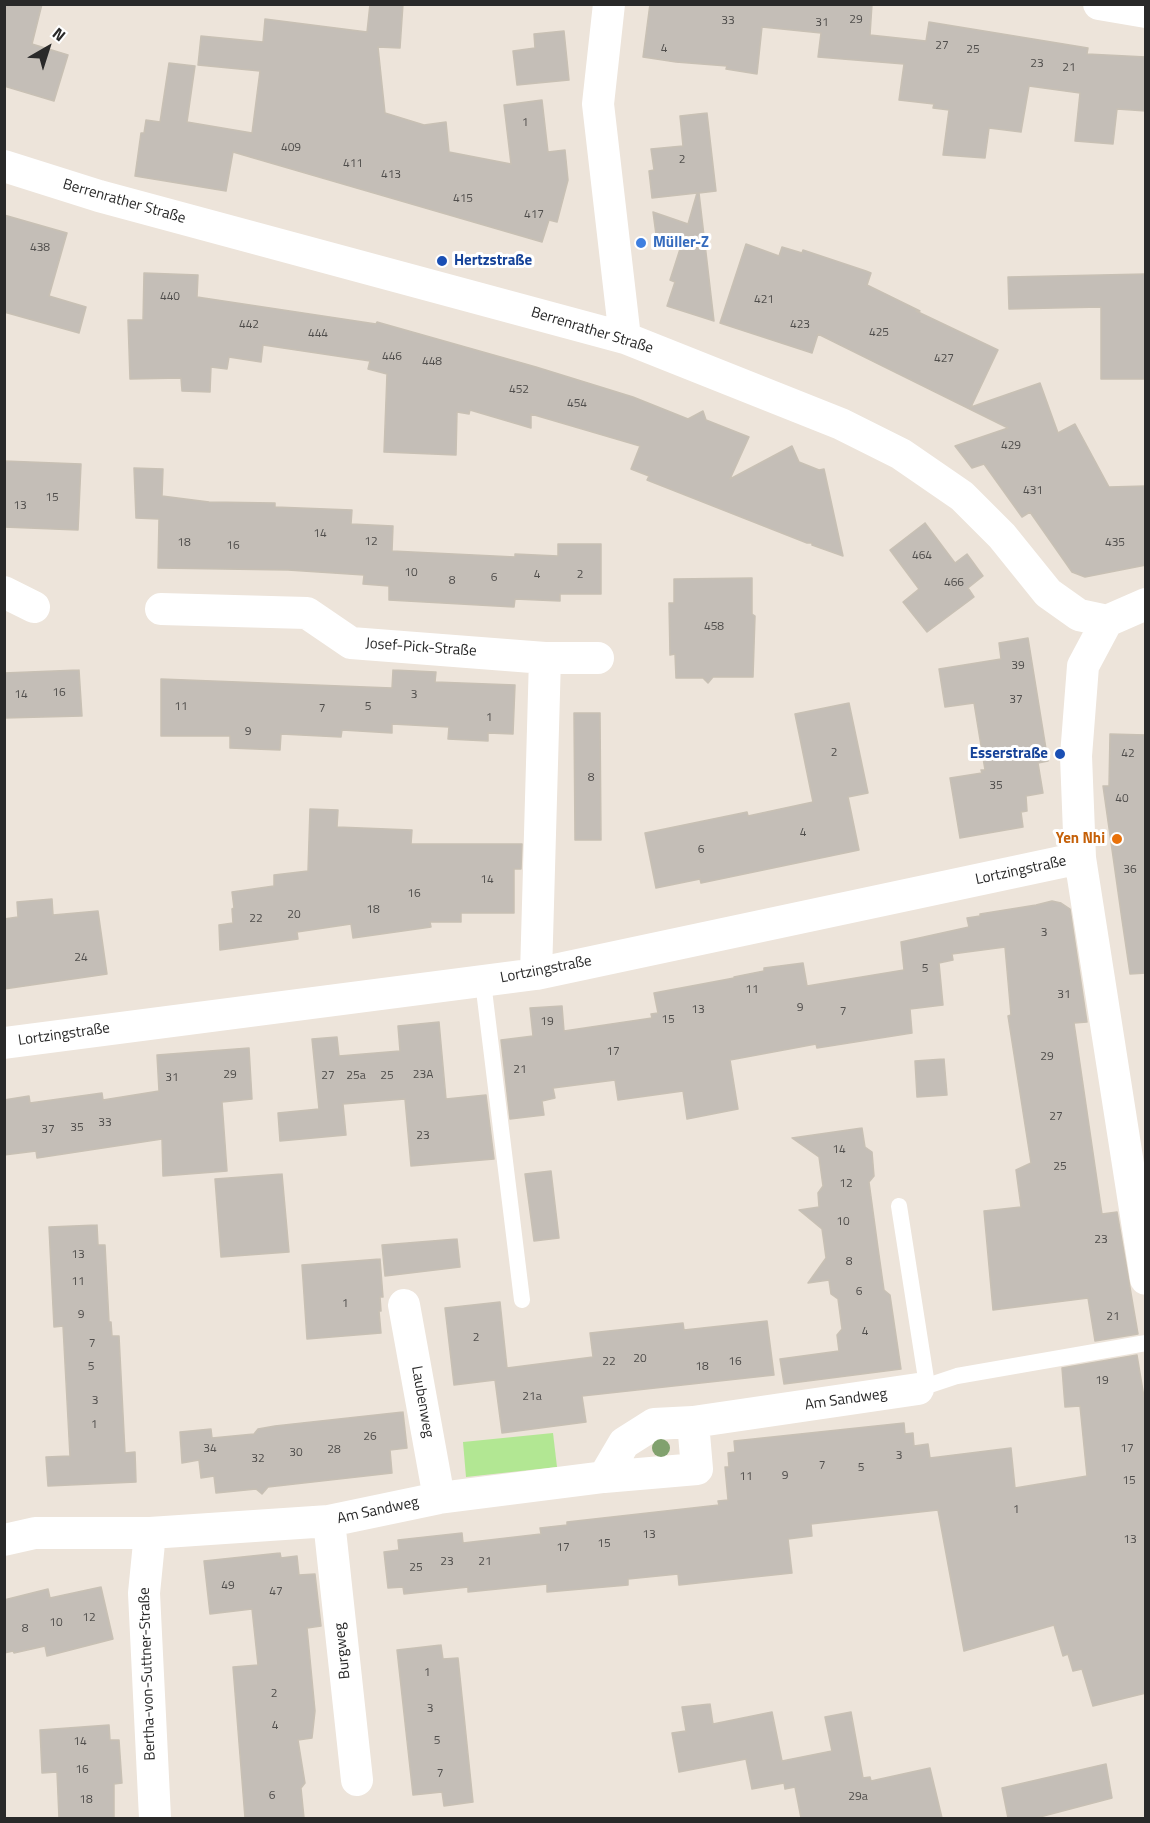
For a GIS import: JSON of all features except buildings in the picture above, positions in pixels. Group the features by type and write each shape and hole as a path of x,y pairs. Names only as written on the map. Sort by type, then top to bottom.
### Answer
{"street":[{"path":"609,4 598,104 625,338"},
{"path":"1099,4 1146,12"},
{"name":"Berrenrather Straße","path":"4,166 109,199 625,338 841,424 901,454 962,496 1002,536 1048,594 1079,615 1107,621"},
{"path":"4,592 34,608"},
{"path":"1146,604 1107,621 1083,666 1076,756 1080,858 1146,1279"},
{"name":"Josef-Pick-Straße","path":"161,609 307,613 351,643 545,658 598,658"},
{"path":"536,974 545,658"},
{"name":"Lortzingstraße","path":"4,1043 536,974 1080,858"},
{"name":"Laubenweg","path":"404,1305 439,1498"},
{"name":"Am Sandweg","path":"604,1477 624,1443 654,1424 693,1422 923,1387"},
{"name":"Am Sandweg","path":"150,1533 329,1521 439,1498 604,1477 697,1469 693,1422"},
{"name":"Burgweg","path":"329,1521 357,1780"},
{"path":"4,1540 35,1533 150,1533"},
{"name":"Bertha-von-Suttner-Straße","path":"150,1533 144,1593 155,1818"}],"lane":[{"path":"483,982 522,1300"},
{"path":"899,1206 923,1387"},
{"name":"Am Sandweg","path":"923,1387 957,1376 1146,1343"}],"green space":[{"path":"553,1433 557,1467 466,1477 463,1442"}],"place":[{"name":"Müller-Z","path":"641,243"},
{"name":"Hertzstraße","path":"442,261"},
{"name":"Esserstraße","path":"1060,754"},
{"name":"Yen Nhi","path":"1117,839"}]}
